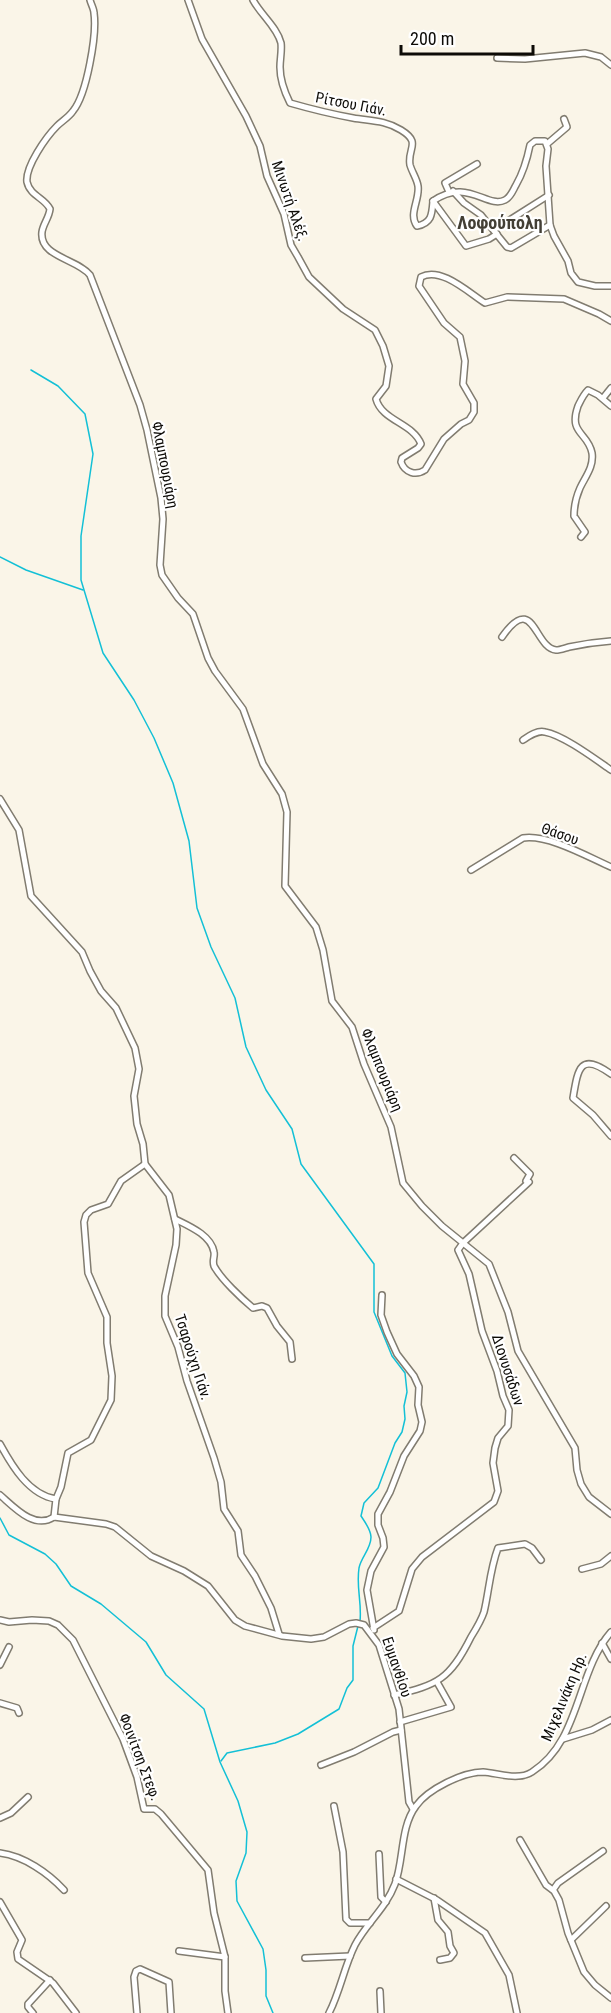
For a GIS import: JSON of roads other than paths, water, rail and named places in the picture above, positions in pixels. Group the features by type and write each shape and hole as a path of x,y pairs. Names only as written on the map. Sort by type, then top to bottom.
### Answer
{"street":[{"name":"Φλαμπουριάρη","path":"90,0 94,11 93,41 80,98 74,110 55,128 28,169 27,182 31,191 50,209 48,220 42,231 43,239 52,253 79,265 90,275 134,390 147,430 161,498 163,519 160,565 162,575 193,614 208,658 243,709 263,764 282,794 287,812 285,885 316,927 323,950 332,1001 352,1027 364,1064 392,1127 403,1183 422,1206 491,1267 508,1312 518,1351 575,1448 581,1484 589,1497 611,1514"},
{"name":"Μινωτή Αλέξ.","path":"188,0 202,39 246,116 260,146 267,176 284,214 291,245 309,277 344,309 375,330 383,346 388,366 386,386 376,399 378,406 384,413 416,435 421,444 402,458 401,462 407,471 413,474 425,470 444,439 469,420 474,412 474,403 463,384 465,361 460,337 444,323 425,296 419,286 421,277 427,274 438,275 456,283 485,303 507,297 564,299 611,321"},
{"name":"Ρίτσου Γιάν.","path":"253,0 258,11 276,31 281,44 280,68 283,88 290,103 345,117 393,124 409,135 414,145 410,164 418,186 413,218 417,226 427,223 432,217 433,201"},
{"path":"497,58 525,59 585,53 601,57 611,65"},
{"path":"564,119 567,127 548,144 546,166 550,225 568,261 574,279 583,284 611,286"},
{"path":"548,144 540,140 530,145 527,165 511,195 504,201 451,191 433,201 466,246 489,239 495,232 549,195"},
{"path":"477,164 445,183 464,203 481,215 507,247 511,248 550,225"},
{"path":"603,398 611,388"},
{"path":"581,537 585,532 574,516 574,511 578,495 588,475 592,456 589,444 578,432 574,418 586,391 592,391 611,406"},
{"path":"502,637 514,622 522,620 532,624 547,646 552,649 560,650 611,641"},
{"path":"523,740 544,731 611,770"},
{"name":"Τσαρούχη Γιάν.","path":"0,799 19,830 31,896 82,952 101,991 116,1008 135,1048 139,1069 134,1096 145,1164 168,1195 175,1219 177,1237 166,1293 165,1316 178,1347 187,1381 214,1458 221,1482 224,1509 238,1531 241,1555 255,1576 271,1608 279,1634"},
{"name":"Θάσου","path":"471,870 523,838 533,836 550,840 611,867"},
{"path":"611,1074 596,1064 583,1065 579,1070 573,1098 593,1115 611,1136"},
{"path":"463,1243 529,1182 526,1181 530,1174 514,1158"},
{"path":"54,1517 56,1499 62,1485 68,1453 93,1438 110,1404 112,1395 106,1314 88,1273 84,1219 91,1210 108,1204 121,1181 145,1164"},
{"path":"175,1219 196,1229 208,1240 214,1251 213,1263 226,1284 234,1288 252,1308 262,1306 267,1308 277,1326 290,1342 292,1359"},
{"name":"Διονυσάδων","path":"373,1628 399,1611 412,1569 422,1557 494,1502 497,1496 498,1488 493,1458 498,1438 509,1422 509,1410 502,1396 497,1371 482,1331 469,1274 458,1250 463,1243"},
{"path":"376,1638 366,1590 371,1571 384,1547 378,1525 378,1514 387,1499 404,1456 417,1437 422,1422 418,1405 419,1387 414,1376 397,1354 387,1332 381,1315 382,1295"},
{"path":"0,1444 13,1467 25,1480 43,1495 56,1499"},
{"path":"0,1495 16,1509 33,1519 46,1521 54,1517 112,1526 156,1559 208,1586 238,1623 279,1634"},
{"path":"394,1695 425,1688 437,1682 452,1670 461,1658 482,1617 498,1548 525,1544 532,1548 541,1560"},
{"path":"582,1569 602,1564 611,1556"},
{"name":"Φοινίτση Στεφ.","path":"0,1620 9,1622 49,1621 61,1628 75,1642 120,1732 138,1777 144,1808 155,1809 161,1814 208,1870 213,1913 225,1957 225,1991 228,2013"},
{"name":"Ευμανθίου","path":"279,1634 305,1639 320,1638 349,1624 357,1623 364,1625 376,1638 400,1722 409,1802 413,1809"},
{"name":"Μιχελινάκη Ηρ.","path":"413,1809 434,1789 472,1774 486,1772 516,1776 530,1774 552,1755 563,1739 602,1643 611,1632"},
{"path":"602,1643 610,1655"},
{"path":"0,1665 9,1647"},
{"path":"400,1722 451,1707 437,1682"},
{"path":"0,1703 17,1708 19,1713"},
{"path":"563,1739 592,1730 611,1720"},
{"path":"321,1765 401,1730"},
{"path":"0,1818 11,1813 28,1797"},
{"path":"334,1806 343,1852 346,1918 350,1923 370,1923"},
{"path":"328,2013 359,1938 386,1902 396,1880 413,1809"},
{"path":"520,1840 546,1885 553,1890 562,1906 571,1940 585,1975 611,1998"},
{"path":"553,1890 558,1883 603,1851"},
{"path":"0,1853 14,1856 41,1871 64,1890"},
{"path":"379,1854 381,1897 386,1902"},
{"path":"396,1880 435,1898 480,1928 488,1936 509,1975 517,2013"},
{"path":"435,1898 438,1920 447,1931 450,1947 454,1953 450,1958 440,1960"},
{"path":"0,1902 22,1940 17,1952 18,1959 55,1984 76,2013"},
{"path":"571,1940 606,1906"},
{"path":"179,1951 225,1957"},
{"path":"305,1958 350,1956"},
{"path":"137,2013 134,1977 135,1971 140,1969 169,1982 171,2013"},
{"path":"33,2013 28,2004 50,1980"},
{"path":"380,1991 381,2013"}],"waterway":[{"path":"31,370 58,386 85,414 93,454 81,536 81,580 103,653 134,700 154,738 173,783 189,841 197,908 211,947 235,998 246,1047 266,1090 292,1129 301,1164 374,1264 374,1312 392,1356 405,1373 407,1392 402,1432 395,1443 378,1488 364,1503 361,1516 371,1537 359,1568 360,1621"},
{"path":"0,557 26,570 83,590"},
{"path":"0,1518 9,1535 45,1554 56,1564 71,1586 101,1604 146,1642 166,1675 204,1709 220,1762 238,1801 247,1832 246,1853 236,1881 237,1901 263,1949 266,1996 273,2013"},
{"path":"221,1761 227,1753 275,1743 298,1734 339,1709 347,1688 353,1680 353,1646 358,1626"}],"district":[{"name":"Λοφούπολη","path":"500,223"}]}
